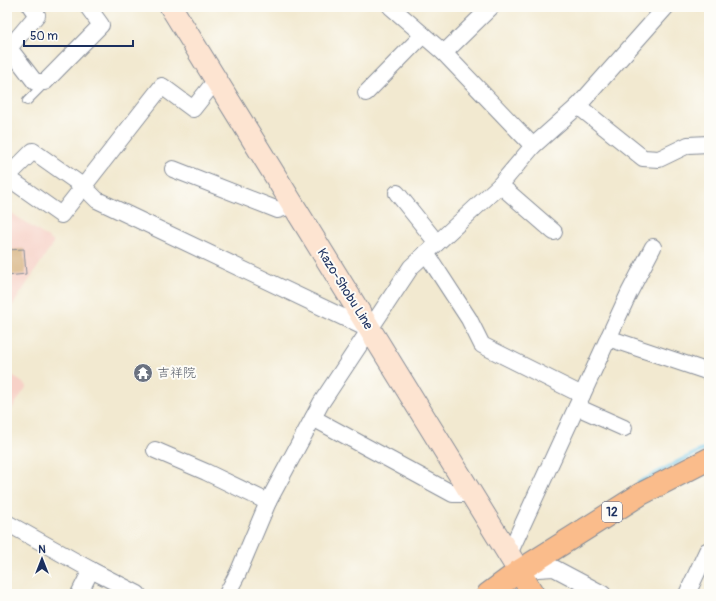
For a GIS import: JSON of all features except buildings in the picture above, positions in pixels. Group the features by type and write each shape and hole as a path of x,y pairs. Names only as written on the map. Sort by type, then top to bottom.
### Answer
{"main road":[{"name":"Kazo-Shobu Line","path":"171,7 514,562"},
{"name":"12","path":"488,594 514,562 709,459"},
{"path":"514,562 533,594"}],"street":[{"path":"31,7 37,15 9,48 35,82 45,82 101,25 88,7"},
{"path":"391,7 444,54 533,146"},
{"path":"444,54 491,7"},
{"path":"228,594 268,502 321,403 411,267 500,185 533,146 578,106 666,7"},
{"path":"366,93 422,34"},
{"path":"216,80 193,109 162,86 84,187 61,215 7,177 33,151 84,187 97,200 370,330"},
{"path":"578,106 643,158 660,159 688,145 709,144"},
{"path":"173,169 278,210 293,205"},
{"path":"500,185 554,232"},
{"path":"397,193 432,248 482,345 624,428"},
{"path":"603,594 554,568 514,562 579,401 653,247"},
{"path":"608,338 709,372"},
{"path":"313,418 453,494 471,494"},
{"path":"155,450 206,472 268,502"},
{"path":"7,523 91,570 138,594"},
{"path":"687,594 707,551 709,551"},
{"path":"79,594 91,570"}],"lane":[{"path":"27,102 40,88 40,82"}],"shaded area":[{"path":"7,210 54,242 7,314"},
{"path":"7,371 27,386 7,416"}],"waterway":[{"path":"639,483 709,447"}],"place":[{"name":"吉祥院","path":"143,373"}]}
